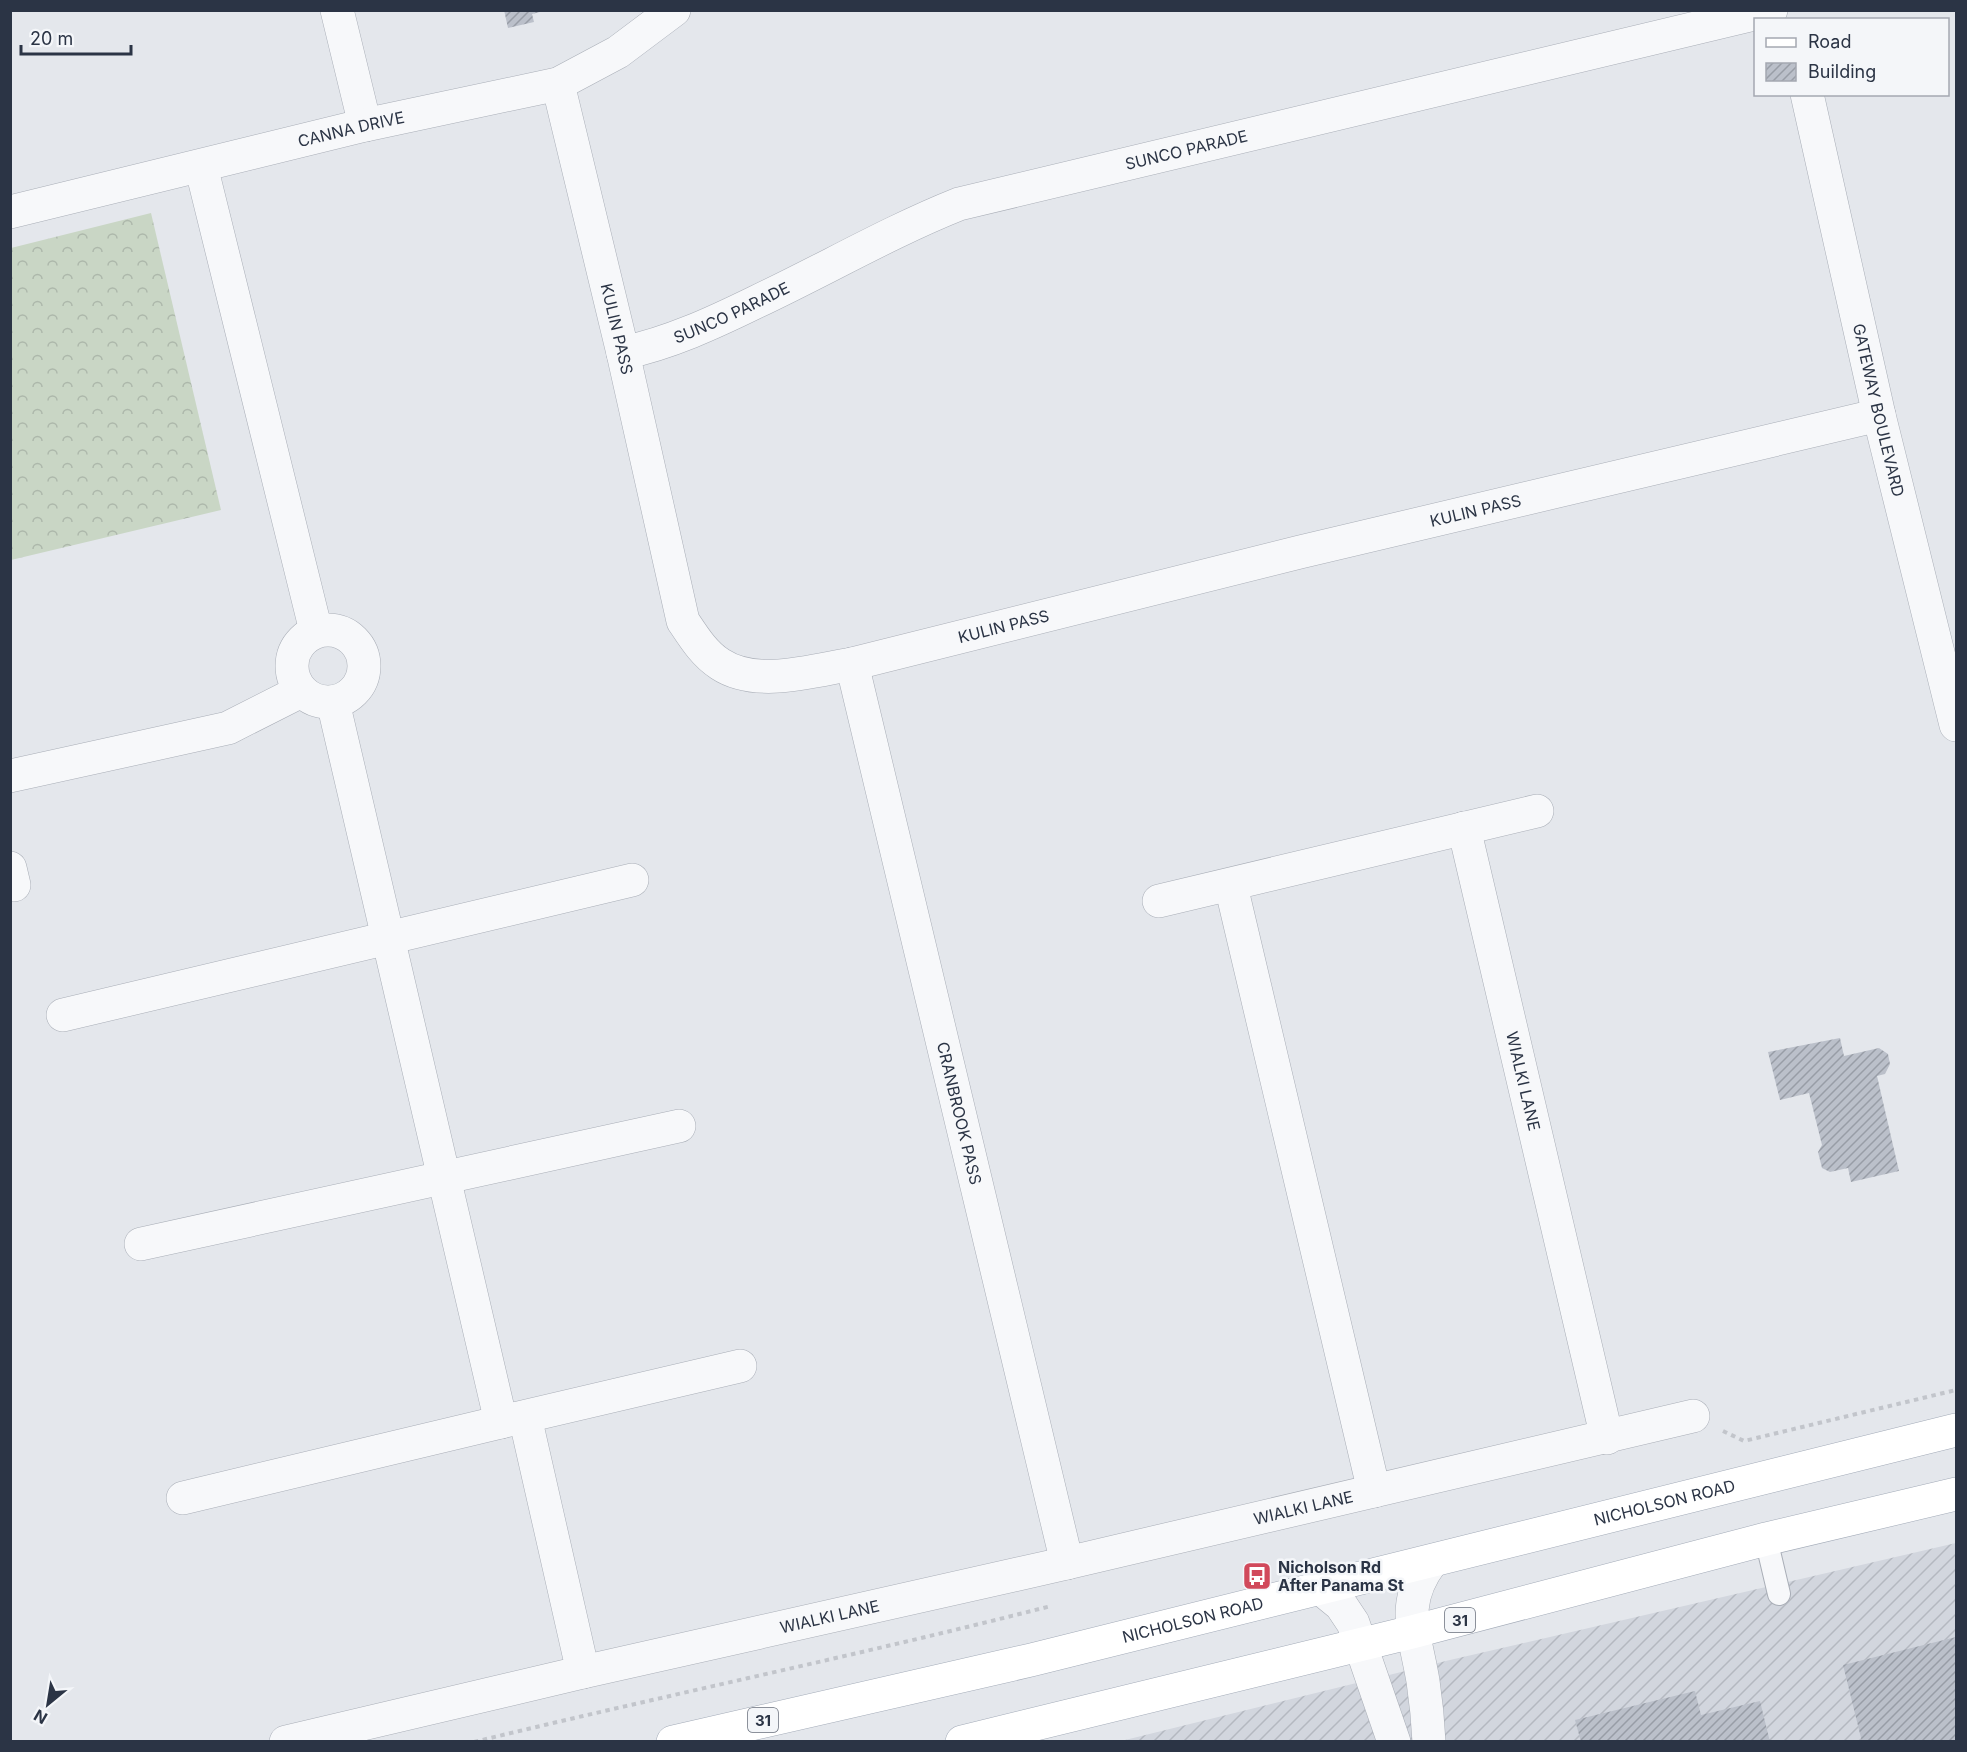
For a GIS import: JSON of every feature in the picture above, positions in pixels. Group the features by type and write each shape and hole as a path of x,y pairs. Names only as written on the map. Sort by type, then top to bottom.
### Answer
{"main road":[{"name":"NICHOLSON ROAD","path":"673,1742 1031,1660 1956,1430"},
{"name":"31","path":"962,1742 1412,1632 1766,1539 1956,1494"}],"street":[{"path":"337,10 365,125"},
{"name":"CANNA DRIVE","path":"10,212 365,125 558,84 618,52 674,10"},
{"name":"SUNCO PARADE","path":"623,353 655,346 704,327 919,220 959,204 1771,10"},
{"name":"KULIN PASS","path":"558,84 623,353 683,621 698,643 720,664 754,676 802,673 852,664 1300,552 1879,415"},
{"name":"GATEWAY BOULEVARD","path":"1807,96 1879,415 1956,725"},
{"path":"201,166 316,631"},
{"path":"336,630 355,641 364,659 364,676 354,692 333,702 318,701 301,691 292,672 294,653 303,639 316,631 336,630"},
{"name":"CRANBROOK PASS","path":"852,664 1067,1563"},
{"path":"10,776 228,728 301,691"},
{"path":"333,702 390,937 443,1178 583,1671"},
{"path":"1159,901 1231,886 1537,811"},
{"name":"WIALKI LANE","path":"1464,828 1607,1438"},
{"path":"63,1015 632,880"},
{"name":"WIALKI LANE","path":"1231,886 1374,1491"},
{"path":"141,1244 679,1126"},
{"path":"183,1497 740,1365"},
{"name":"WIALKI LANE","path":"286,1742 583,1671 1067,1563 1693,1416"},
{"path":"1429,1742 1423,1680 1412,1632 1410,1611 1419,1577 1432,1561"},
{"path":"1319,1587 1341,1605 1353,1623 1394,1742"}],"lane":[{"path":"1766,1539 1779,1594"}],"path":[{"path":"1693,1416 1744,1441 1956,1390"},
{"path":"474,1742 664,1696 937,1635 1062,1603"}],"shaded area":[{"path":"1956,1543 1956,1741 1117,1742 1450,1660"}],"green space":[{"path":"151,213 221,510 11,560 11,248"}],"building":[{"path":"504,10 544,11 532,14 534,22 508,28"},
{"path":"1840,1038 1844,1056 1879,1048 1888,1054 1890,1064 1885,1074 1877,1076 1899,1171 1851,1182 1848,1168 1830,1172 1822,1168 1818,1152 1822,1145 1809,1093 1780,1100 1768,1052"},
{"path":"1956,1637 1956,1742 1862,1742 1843,1665"},
{"path":"1695,1691 1701,1715 1760,1701 1770,1742 1581,1742 1575,1720"}],"place":[{"name":"Nicholson Rd After Panama St","path":"1257,1576"}]}
